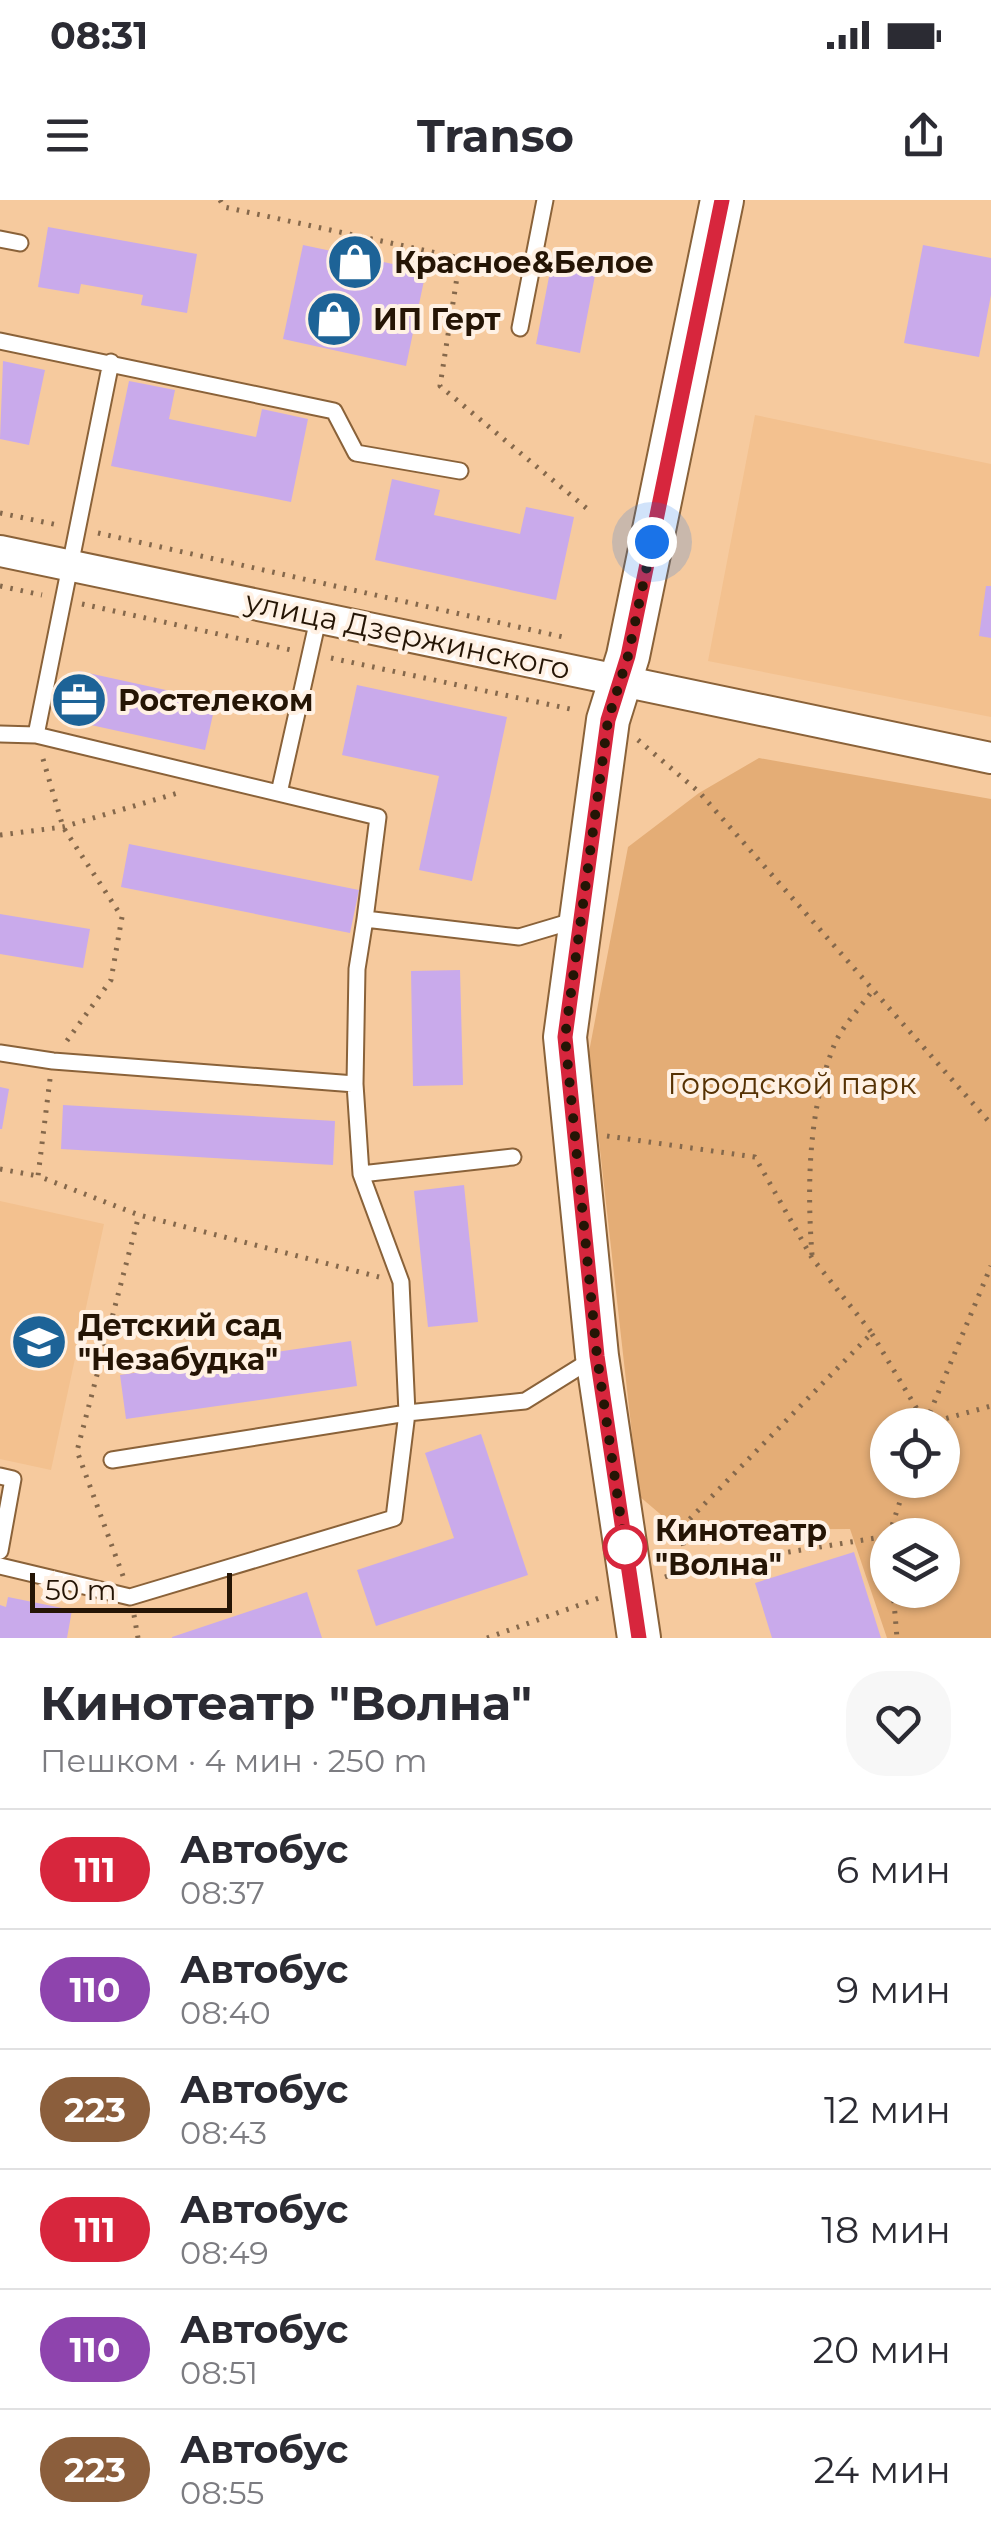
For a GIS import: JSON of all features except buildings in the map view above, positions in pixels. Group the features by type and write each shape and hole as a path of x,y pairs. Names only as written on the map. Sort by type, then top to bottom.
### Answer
{"street":[{"path":"639,1638 597,1356 565,1037 608,720 622,682 722,200"},
{"name":"улица Дзержинского","path":"0,551 991,758"}],"lane":[{"path":"520,328 545,200"},
{"path":"0,239 20,243"},
{"path":"0,341 334,411 356,453 460,471"},
{"path":"36,736 110,362"},
{"path":"279,793 318,615"},
{"path":"0,734 36,736 378,817 357,968 355,1084 361,1174 401,1282 407,1413 394,1518 130,1596 0,1566"},
{"path":"365,919 520,937 580,918"},
{"path":"0,1053 53,1061 355,1084"},
{"path":"361,1174 513,1156"},
{"path":"112,1460 407,1413 525,1401 597,1356"},
{"path":"0,1476 13,1479 0,1551"}],"path":[{"path":"220,200 224,207 460,258 440,386 591,512"},
{"path":"0,513 563,637"},
{"path":"36,736 64,827 122,917 111,980 53,1061 38,1176"},
{"path":"640,742 699,792 991,1124"},
{"path":"0,836 64,827 221,780"},
{"path":"812,1258 807,1196 817,1109 834,1045 872,990"},
{"path":"572,1116 596,1134 755,1157 812,1258 872,1334 916,1408"},
{"path":"0,1168 38,1176 139,1215 401,1282"},
{"path":"138,1638 130,1596 77,1451 139,1215"},
{"path":"933,1408 991,1266"},
{"path":"690,1568 678,1530 872,1334"},
{"path":"960,1415 991,1406"},
{"path":"488,1638 690,1568 870,1538"},
{"path":"894,1608 897,1638"}],"shaded area":[{"path":"755,415 991,464 991,717 708,661"},
{"name":"Детский сад \"Незабудка\"","path":"0,1201 104,1224 51,1470 0,1459"}],"green space":[{"name":"Городской парк","path":"759,758 991,799 991,1638 887,1638 877,1608 960,1608 960,1518 870,1518 870,1588 850,1529 679,1530 639,1496 589,1052 628,847 699,793"}],"bus line":[{"name":"111","path":"639,1638 597,1356 565,1037 608,720 628,656 722,200"}],"place":[{"name":"Красное&Белое","path":"355,262"},
{"name":"ИП Герт","path":"334,319"},
{"name":"Ростелеком","path":"79,700"},
{"name":"Детский сад \"Незабудка\"","path":"39,1342"},
{"name":"Кинотеатр \"Волна\"","path":"625,1547"}],"route":[{"path":"625,1547 597,1356 565,1037 608,720 622,682 652,542"}]}
